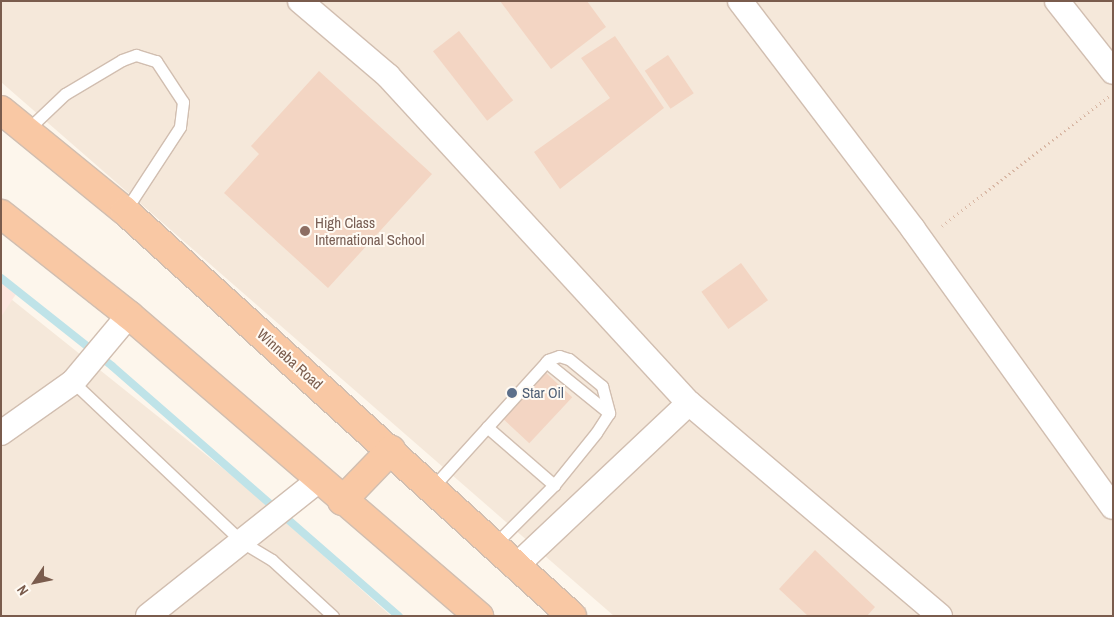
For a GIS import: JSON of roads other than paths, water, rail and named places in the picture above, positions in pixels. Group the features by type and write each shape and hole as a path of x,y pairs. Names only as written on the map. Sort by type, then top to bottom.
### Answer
{"highway":[{"name":"Winneba Road","path":"1,110 124,211 391,450 494,545 515,567 572,616"},
{"path":"1,214 129,315 342,501 479,616"},
{"path":"342,501 391,450"}],"street":[{"path":"740,1 922,242 1113,507"},
{"path":"1057,1 1113,72"},
{"path":"309,4 388,76 447,137 690,403 940,616"},
{"path":"1,433 73,382 129,315"},
{"path":"515,567 690,403"},
{"path":"148,616 318,480"}],"lane":[{"path":"26,131 65,94 105,68 136,55 156,60 182,102 180,127 124,211"},
{"path":"432,488 546,362 558,356 570,359 602,386 609,413"},
{"path":"546,362 609,413"},
{"path":"73,382 242,542 272,560 332,616"},
{"path":"494,545 554,485 609,413"},
{"path":"488,427 554,485"}],"waterway":[{"path":"1,278 112,366 399,616"}],"place":[{"name":"High Class International School","path":"305,231"},
{"name":"Star Oil","path":"512,393"}]}
